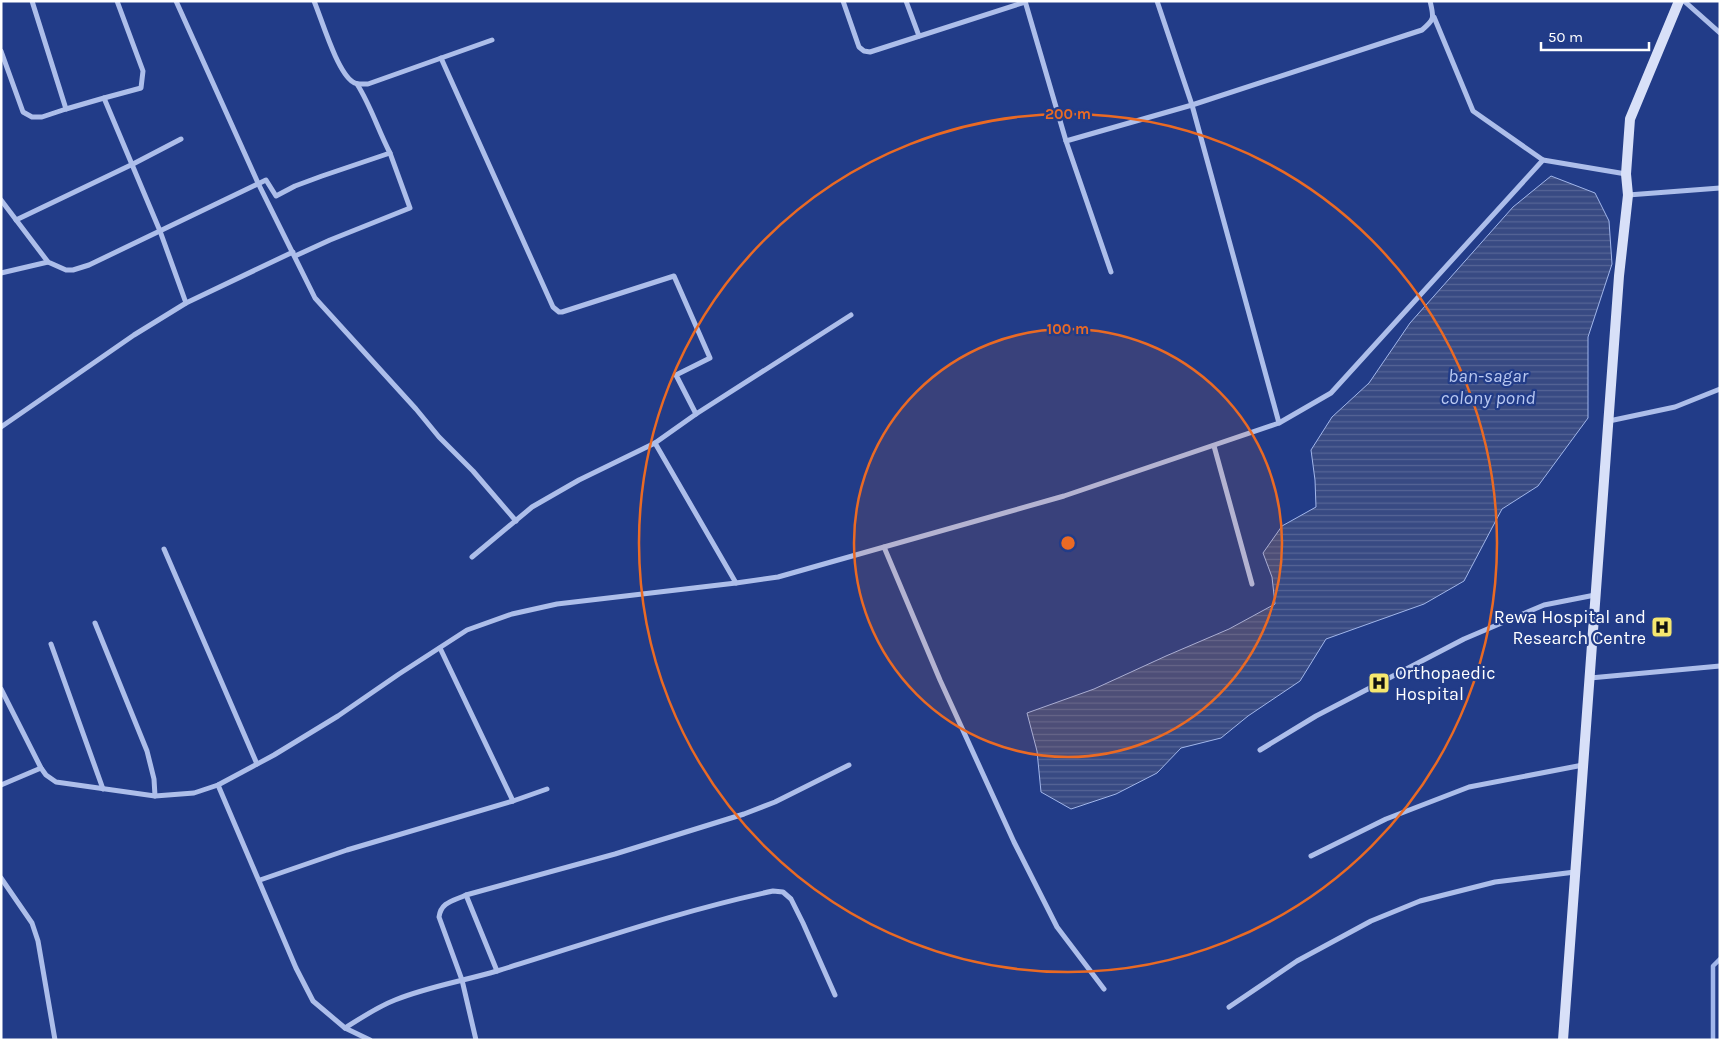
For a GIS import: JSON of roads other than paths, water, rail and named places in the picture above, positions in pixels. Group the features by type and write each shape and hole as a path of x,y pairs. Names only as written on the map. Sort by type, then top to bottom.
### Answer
{"main road":[{"path":"1563,1040 1619,276 1628,195 1626,174 1630,119 1679,1"}],"street":[{"path":"32,1 66,109"},
{"path":"2,54 23,112 32,117 42,118 66,109 141,88 143,71 117,1"},
{"path":"176,1 258,183 316,298 516,521"},
{"path":"314,1 339,64 351,81 357,84 368,84 492,40"},
{"path":"843,1 858,47 870,52 1025,2 1066,141 1111,272"},
{"path":"906,1 919,36"},
{"path":"1157,1 1192,105 1279,424"},
{"path":"1430,1 1434,16 1474,111 1543,160 1626,174"},
{"path":"1684,1 1720,33"},
{"path":"1066,141 1192,105 1422,30 1432,22 1434,16"},
{"path":"441,58 553,307 562,312 674,276 710,358 676,375 696,414"},
{"path":"1,427 134,335 186,303 294,254 410,208 390,153 380,134 367,100 357,84"},
{"path":"104,98 160,230 186,303"},
{"path":"16,220 181,139"},
{"path":"1,200 48,262 66,270 73,270 89,265 266,180 276,196 295,186 390,153"},
{"path":"1,689 40,768 56,782 154,796 194,793 218,785 338,716 466,630 512,614 557,604 778,577 1064,496 1279,424 1331,393 1543,160"},
{"path":"1628,195 1720,188"},
{"path":"1,273 48,262"},
{"path":"472,557 532,507 579,480 654,443 850,315"},
{"path":"1609,422 1675,406 1720,389"},
{"path":"654,443 736,583"},
{"path":"1214,446 1252,584"},
{"path":"884,547 940,680 1018,850 1057,927 1104,989"},
{"path":"164,548 257,764"},
{"path":"1260,750 1316,716 1464,639 1544,605 1596,594"},
{"path":"95,623 147,751 154,779 154,796"},
{"path":"51,644 103,788"},
{"path":"440,648 513,800"},
{"path":"1590,678 1720,666"},
{"path":"476,1040 462,980 439,917 440,909 444,905 466,895 615,854 744,814 776,802 849,765"},
{"path":"1311,856 1386,818 1469,787 1583,765"},
{"path":"1,785 40,768"},
{"path":"218,785 303,984 313,1001 346,1028 370,1040"},
{"path":"260,880 347,850 547,789"},
{"path":"1229,1007 1297,961 1371,921 1420,901 1495,882 1575,872"},
{"path":"1,878 32,923 38,942 55,1040"},
{"path":"346,1028 381,1006 395,1000 497,971 667,918 773,891 783,892 791,898 835,995"},
{"path":"466,895 497,971"}],"water":[{"name":"ban-sagar colony pond","path":"1551,176 1595,193 1609,221 1612,264 1588,337 1588,418 1538,486 1502,509 1464,581 1424,604 1326,639 1300,681 1248,716 1221,738 1181,748 1157,773 1116,794 1071,809 1041,792 1037,751 1027,713 1094,689 1229,629 1275,604 1272,577 1263,553 1282,526 1316,507 1311,450 1332,417 1369,383 1410,323 1513,207"}],"waterway":[{"path":"1713,1040 1713,966 1720,959"}],"place":[{"name":"Rewa Hospital and Research Centre","path":"1662,627"},
{"name":"Orthopaedic Hospital","path":"1379,683"}]}
